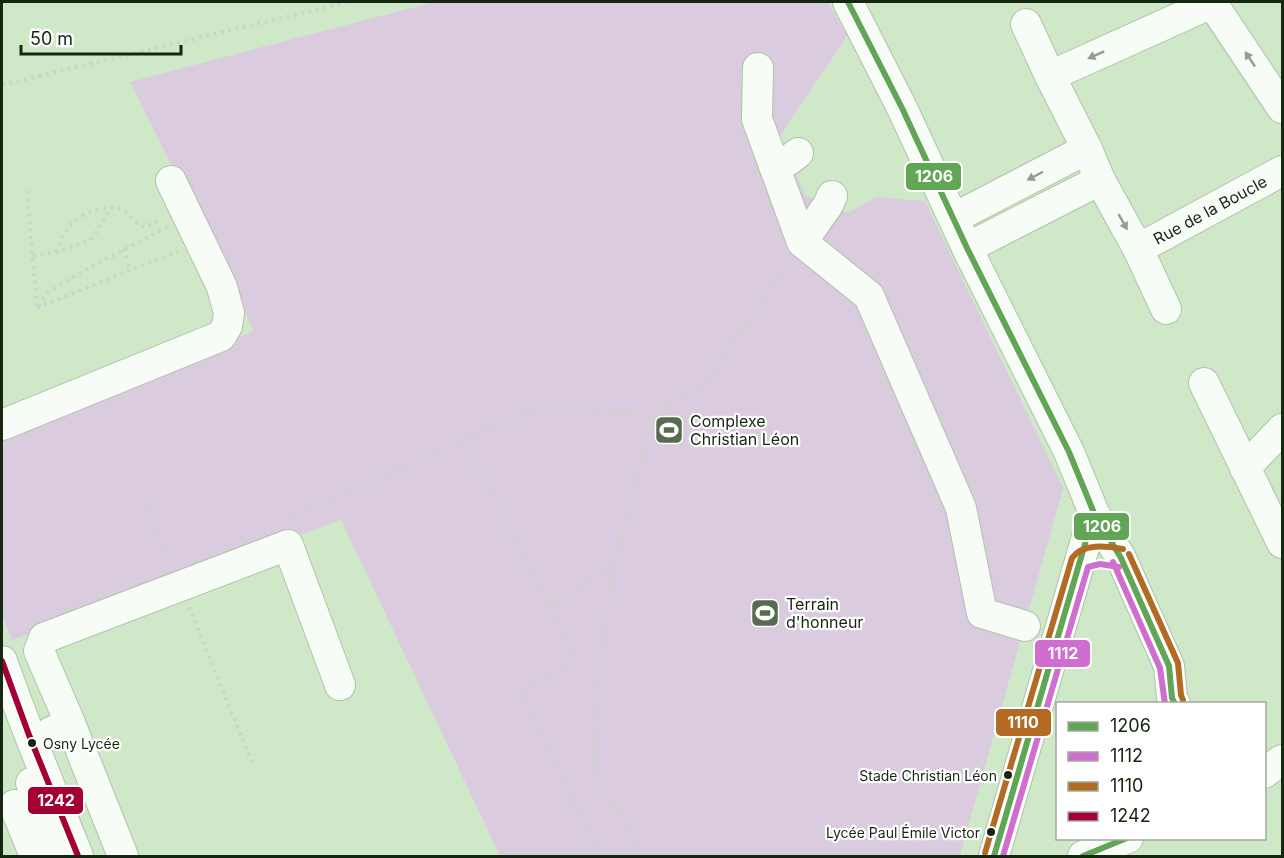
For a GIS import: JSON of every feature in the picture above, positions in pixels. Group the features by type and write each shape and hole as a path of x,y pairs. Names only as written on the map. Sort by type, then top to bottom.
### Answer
{"street":[{"path":"1050,76 1214,2 1282,108"},
{"path":"856,7 967,248 1069,452 1094,513 1121,558 1169,666 1174,702"},
{"name":"Rue de la Boucle","path":"1026,24 1100,180 1138,249 1166,309"},
{"path":"758,68 757,119 786,159 802,242 869,296 961,508 982,613 1025,626"},
{"path":"954,218 1087,149"},
{"name":"Rue de la Boucle","path":"1138,249 1282,171"},
{"path":"967,248 1100,180"},
{"path":"802,242 832,196"},
{"path":"2,425 220,336 227,326 229,313 222,287 177,206"},
{"path":"1204,383 1282,543"},
{"path":"1245,468 1282,429"},
{"path":"994,856 1094,513"},
{"path":"123,856 39,651 44,638 288,545 340,685"},
{"path":"1080,561 1088,556 1096,555 1121,558"},
{"path":"2,661 8,700 43,825 56,856"},
{"path":"8,700 32,740 78,856"},
{"path":"32,740 70,723"},
{"path":"1266,772 1282,760"},
{"path":"14,805 35,856"},
{"path":"1083,856 1123,840"}],"path":[{"path":"2,85 348,2"},
{"path":"27,190 37,308"},
{"path":"56,252 68,226 78,217 95,210 112,207 122,210 136,223 144,226 152,224 177,206"},
{"path":"37,308 46,294 78,273 168,227 177,206"},
{"path":"33,256 56,252 90,241 112,207"},
{"path":"642,856 624,820 604,790 594,765 600,654 614,566 654,417 671,403 706,382 802,242"},
{"path":"37,308 177,252 183,247"},
{"path":"123,249 131,271"},
{"path":"281,520 336,498 527,412 562,406 654,417"},
{"path":"471,454 577,662 520,690 600,856"},
{"path":"145,503 253,765"},
{"path":"549,607 614,566"}],"shaded area":[{"name":"Complexe Christian Léon","path":"434,2 828,2 847,36 779,137 805,195 848,213 876,197 925,201 1063,488 960,856 500,856 341,520 12,640 2,615 2,436 254,331 130,82"}],"transit line":[{"name":"1206","path":"848,2 1069,452 1094,513 1121,558 1169,666 1174,702"},
{"name":"1206","path":"994,856 1094,513"},
{"name":"1110","path":"985,853 1072,558 1088,548 1123,549"},
{"name":"1110","path":"1129,554 1178,663 1183,700"},
{"name":"1112","path":"1113,562 1160,668 1165,702"},
{"name":"1112","path":"1003,856 1088,567 1100,564 1119,567"},
{"name":"1242","path":"2,661 78,856"},
{"name":"1206","path":"1083,856 1122,840"}],"place":[{"name":"Complexe Christian Léon","path":"669,430"},
{"name":"Terrain d'honneur","path":"765,613"},
{"name":"Osny Lycée","path":"32,743"},
{"name":"Stade Christian Léon","path":"1008,775"},
{"name":"Lycée Paul Émile Victor","path":"991,832"}]}
